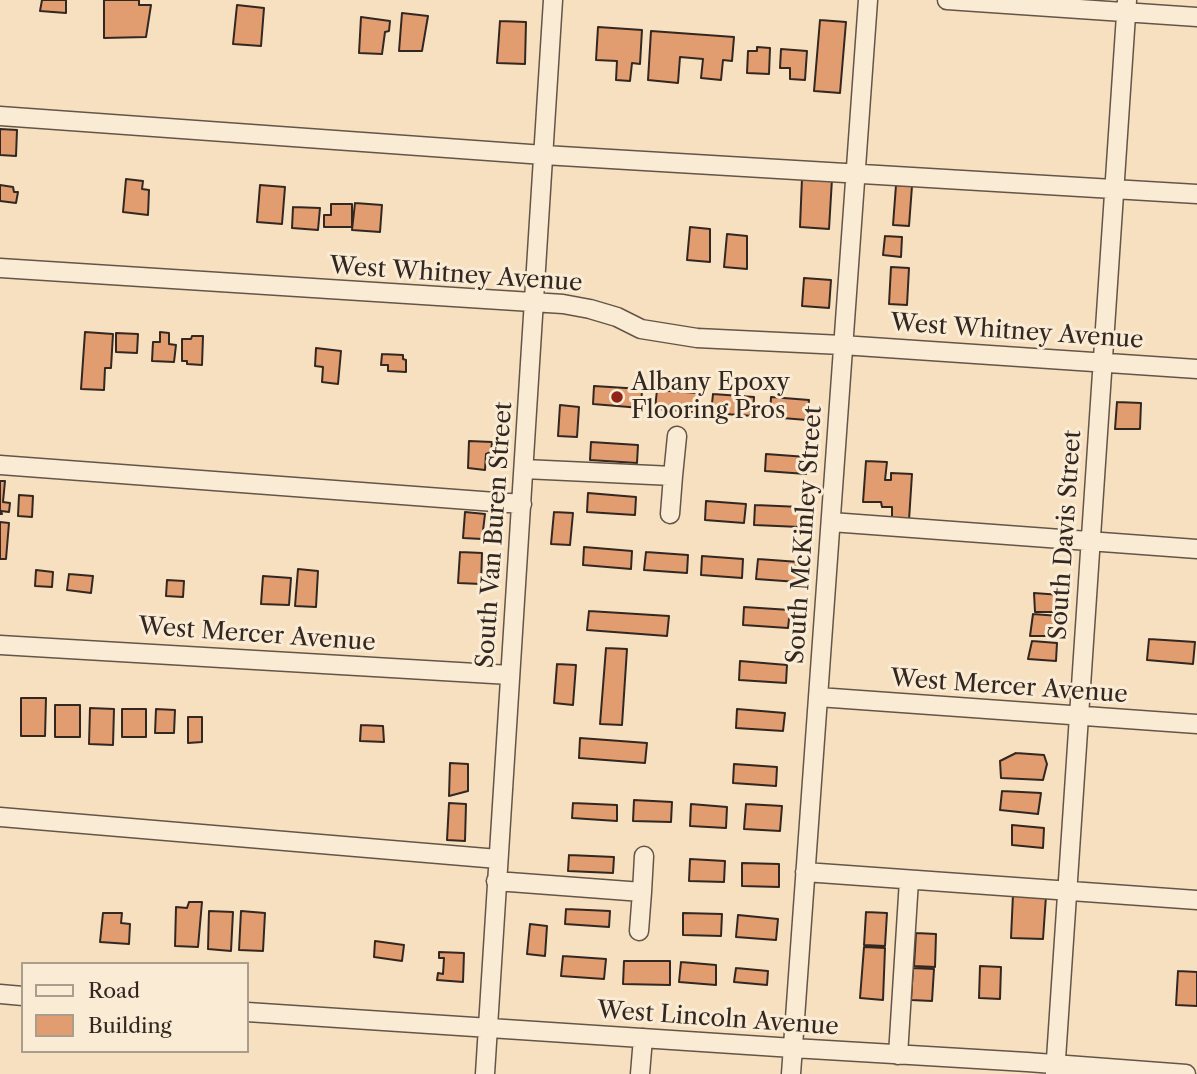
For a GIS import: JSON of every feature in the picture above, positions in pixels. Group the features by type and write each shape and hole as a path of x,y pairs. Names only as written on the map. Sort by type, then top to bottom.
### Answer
{"street":[{"name":"South Van Buren Street","path":"485,1074 554,0"},
{"name":"South McKinley Street","path":"791,1074 868,0"},
{"path":"947,0 1127,6 1197,17"},
{"name":"South Davis Street","path":"1055,1069 1127,6"},
{"path":"0,116 544,155 1197,194"},
{"name":"West Whitney Avenue","path":"0,268 563,304 617,317 660,334 1197,369"},
{"path":"670,514 677,436"},
{"path":"0,465 522,504"},
{"path":"524,469 673,476"},
{"path":"831,523 1197,549"},
{"name":"West Mercer Avenue","path":"0,645 510,675"},
{"name":"West Mercer Avenue","path":"818,697 1197,724"},
{"path":"0,817 498,859"},
{"path":"639,931 644,856"},
{"path":"805,872 1197,900"},
{"path":"898,1055 909,880"},
{"path":"496,881 642,892"},
{"path":"0,995 21,996"},
{"name":"West Lincoln Avenue","path":"248,1012 898,1055 1055,1069 1186,1074"},
{"path":"640,1074 642,1038"}],"building":[{"path":"42,0 66,0 66,13 40,11"},
{"path":"104,0 139,0 139,5 151,5 146,37 104,38"},
{"path":"237,5 264,8 261,46 233,44"},
{"path":"402,13 428,16 422,51 399,51"},
{"path":"361,17 390,21 389,31 385,32 382,54 359,53"},
{"path":"820,20 846,22 840,93 814,91"},
{"path":"500,21 526,22 525,64 497,63"},
{"path":"598,27 642,30 640,64 632,63 630,81 616,80 617,61 596,60"},
{"path":"651,31 734,37 732,61 723,60 721,80 701,78 703,59 680,57 678,83 648,80"},
{"path":"757,47 770,48 769,74 747,73 748,51 757,51"},
{"path":"781,49 807,51 805,80 790,79 790,68 780,68"},
{"path":"0,129 17,130 16,156 0,155"},
{"path":"802,178 832,179 829,229 800,227"},
{"path":"126,179 143,181 142,189 149,190 148,215 123,212"},
{"path":"0,185 13,187 14,192 18,192 16,203 0,201"},
{"path":"260,185 285,187 282,224 257,222"},
{"path":"896,185 912,186 909,226 893,225"},
{"path":"355,203 382,205 380,232 352,230"},
{"path":"331,204 352,204 352,227 324,227 324,215 331,215"},
{"path":"293,207 320,208 318,230 292,228"},
{"path":"690,227 710,229 710,262 687,260"},
{"path":"727,234 747,236 747,269 724,267"},
{"path":"885,236 902,237 901,257 883,255"},
{"path":"891,267 909,268 907,305 889,304"},
{"path":"804,278 831,280 829,308 802,306"},
{"path":"85,332 113,334 111,368 105,368 104,390 81,389"},
{"path":"160,332 169,333 169,344 176,345 174,362 152,361 153,342 160,342"},
{"path":"116,333 138,334 137,353 116,352"},
{"path":"192,336 203,336 202,365 182,361 182,339 191,339"},
{"path":"316,348 341,351 338,384 322,382 323,367 315,366"},
{"path":"382,354 403,355 406,372 388,371 388,365 381,365"},
{"name":"Albany Epoxy Flooring Pros","path":"594,386 642,389 641,408 593,404"},
{"path":"657,390 698,393 697,412 655,409"},
{"path":"713,394 754,397 753,416 711,413"},
{"path":"771,397 809,400 807,420 770,417"},
{"path":"1117,402 1141,403 1140,429 1115,429"},
{"path":"560,405 579,407 577,437 558,436"},
{"path":"469,441 492,442 491,452 486,454 485,470 468,468"},
{"path":"591,442 638,445 637,463 590,460"},
{"path":"766,454 807,457 806,474 765,471"},
{"path":"866,461 887,462 885,480 891,480 891,473 912,474 909,520 892,519 892,507 882,507 881,502 863,502"},
{"path":"0,481 5,481 3,502 10,503 9,512 1,511 2,514 0,514"},
{"path":"588,493 636,497 635,515 587,512"},
{"path":"19,495 33,496 32,517 18,516"},
{"path":"706,501 746,504 744,523 705,520"},
{"path":"755,505 801,507 800,527 754,525"},
{"path":"465,512 485,514 482,539 463,538"},
{"path":"554,512 573,513 570,545 551,544"},
{"path":"0,522 9,523 6,559 0,559"},
{"path":"584,547 632,551 631,569 583,565"},
{"path":"460,552 482,553 481,584 458,583"},
{"path":"646,552 688,555 687,573 644,570"},
{"path":"702,556 743,559 742,578 701,575"},
{"path":"758,559 799,562 798,582 756,579"},
{"path":"298,569 318,571 316,607 295,606"},
{"path":"36,570 53,572 52,587 35,586"},
{"path":"69,574 93,576 91,593 67,590"},
{"path":"263,576 291,578 289,605 261,604"},
{"path":"167,580 184,581 183,597 166,596"},
{"path":"1034,593 1061,595 1059,612 1035,612"},
{"path":"744,607 790,610 788,628 743,625"},
{"path":"589,611 669,616 667,636 587,630"},
{"path":"1033,614 1059,616 1058,636 1030,636"},
{"path":"1149,639 1195,642 1193,664 1147,660"},
{"path":"1032,641 1057,643 1056,661 1028,659"},
{"path":"606,648 627,649 622,725 600,724"},
{"path":"740,661 787,665 786,683 739,680"},
{"path":"557,664 576,665 573,705 554,703"},
{"path":"21,698 46,698 45,736 21,736"},
{"path":"55,705 80,705 80,737 55,737"},
{"path":"90,708 114,709 113,745 89,744"},
{"path":"122,709 146,709 146,737 122,737"},
{"path":"156,709 175,710 174,733 155,733"},
{"path":"737,709 785,713 783,731 736,728"},
{"path":"188,717 202,717 202,742 188,743"},
{"path":"361,725 383,726 384,742 360,741"},
{"path":"580,738 647,743 645,763 579,758"},
{"path":"1016,753 1044,755 1047,764 1043,780 1001,778 1000,761"},
{"path":"450,763 468,764 468,791 449,796"},
{"path":"734,764 777,767 776,786 733,783"},
{"path":"1002,791 1041,793 1038,814 1000,810"},
{"path":"634,800 672,802 671,822 633,821"},
{"path":"449,803 466,804 465,841 447,840"},
{"path":"573,803 617,805 617,821 572,818"},
{"path":"691,804 727,807 726,828 690,826"},
{"path":"746,804 782,806 780,831 744,829"},
{"path":"1012,825 1044,828 1043,848 1012,845"},
{"path":"569,855 614,857 613,873 568,871"},
{"path":"690,859 725,861 724,882 689,881"},
{"path":"742,863 779,864 779,887 742,886"},
{"path":"1013,894 1046,896 1043,939 1011,938"},
{"path":"189,902 202,902 198,947 175,946 176,907 187,908"},
{"path":"566,909 610,911 609,927 565,924"},
{"path":"209,911 233,912 231,951 208,949"},
{"path":"241,911 265,913 263,951 239,950"},
{"path":"866,912 887,913 885,946 864,945"},
{"path":"103,913 122,913 121,923 130,924 129,944 100,942"},
{"path":"683,913 722,914 721,936 683,935"},
{"path":"738,915 778,919 776,940 736,937"},
{"path":"530,924 547,926 545,956 527,954"},
{"path":"916,933 936,934 935,967 914,966"},
{"path":"375,941 404,945 402,961 374,957"},
{"path":"864,947 885,948 883,1000 860,998"},
{"path":"439,952 464,953 463,982 437,980 438,973 443,974 444,958 439,958"},
{"path":"563,956 606,959 604,979 561,976"},
{"path":"624,961 670,961 670,985 623,984"},
{"path":"681,962 716,965 716,985 679,982"},
{"path":"980,966 1001,967 1000,999 979,998"},
{"path":"736,968 768,971 767,985 734,982"},
{"path":"913,968 934,969 932,1001 911,1000"},
{"path":"1178,971 1197,972 1197,1006 1176,1005"}],"place":[{"name":"Albany Epoxy Flooring Pros","path":"617,397"}]}
